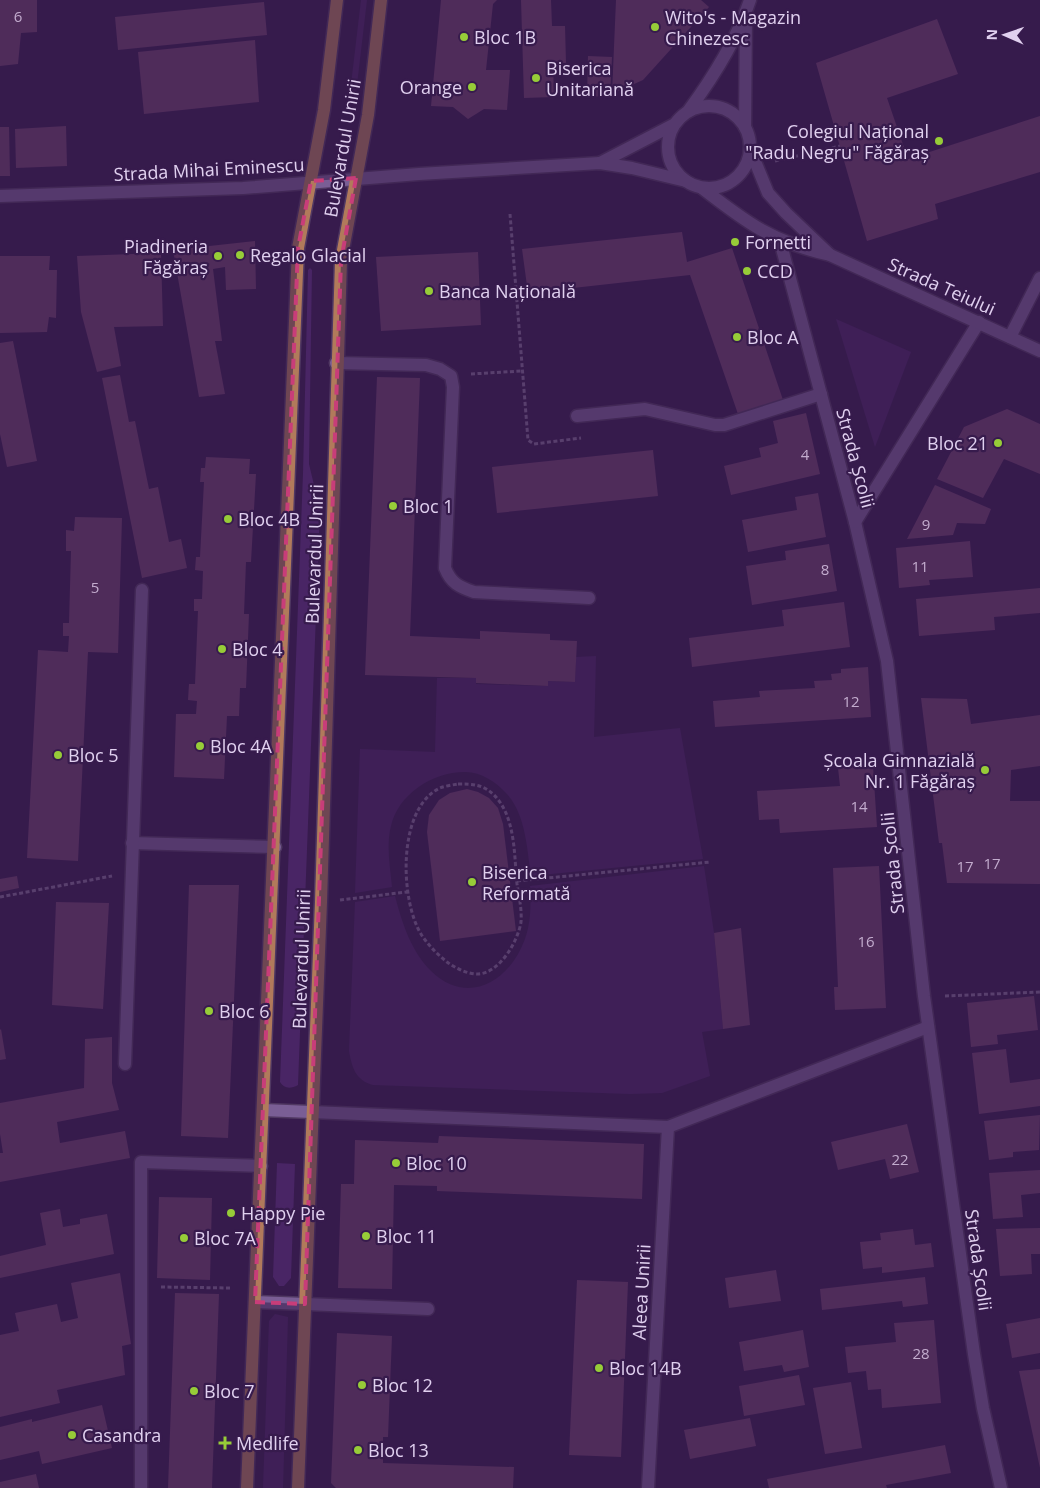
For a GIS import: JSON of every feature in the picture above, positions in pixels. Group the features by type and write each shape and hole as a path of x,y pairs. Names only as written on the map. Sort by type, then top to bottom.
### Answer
{"main road":[{"name":"Bulevardul Unirii","path":"247,1488 275,847 298,248 324,110 337,0"},
{"name":"Bulevardul Unirii","path":"298,1488 333,522 336,363 342,250 368,116 381,0"}],"street":[{"path":"750,0 746,13 711,78 689,110 673,126 668,144 670,162 677,173 686,181 702,188 747,223 780,241 830,255"},
{"path":"746,13 746,127 750,149 768,193 830,255"},
{"path":"689,110 701,106 714,105 727,109 746,127"},
{"name":"Strada Mihai Eminescu","path":"600,163 673,126"},
{"path":"702,188 720,187 732,181 742,172 748,161 750,149"},
{"name":"Strada Mihai Eminescu","path":"0,196 243,188 311,181 600,163 632,168 686,181"},
{"name":"Strada Școlii","path":"780,241 855,522 890,679 928,1027 974,1354 983,1408 1001,1488"},
{"name":"Strada Teiului","path":"830,255 1040,351"},
{"path":"1010,337 1040,278"},
{"path":"855,522 979,322"},
{"path":"336,363 426,365 440,369 450,376 453,387 445,568 450,580 460,587 474,592 589,598"},
{"path":"577,416 645,409 715,425 724,424 821,394"},
{"path":"125,1064 130,874 142,590"},
{"path":"132,842 275,847"},
{"path":"263,1110 668,1127 928,1027"},
{"name":"Aleea Unirii","path":"648,1488 668,1127"},
{"path":"141,1488 140,1286 142,1162 261,1166"},
{"path":"255,1302 428,1309"}],"path":[{"path":"770,162 840,146"},
{"path":"510,214 528,440 534,444 582,438"},
{"path":"450,376 522,371"},
{"path":"458,784 478,784 494,795 507,816 513,838 521,921 518,933 495,968 477,974 453,966 431,946 421,933 407,892 408,847 413,821 422,804 439,789 458,784"},
{"path":"517,881 710,862"},
{"path":"0,897 71,882 130,874"},
{"path":"320,902 407,892"},
{"path":"924,996 1040,992"},
{"path":"140,1286 232,1288"}],"highlighted area":[{"path":"356,178 341,261 305,1304 255,1302 298,248 311,181"}],"shaded area":[{"path":"361,0 367,0 356,93 352,94 350,93"},
{"path":"310,268 312,270 309,464 320,510 298,1085 288,1088 280,1082 303,473 308,270"},
{"path":"836,319 911,352 875,447"},
{"path":"596,656 594,737 680,728 703,859 531,876 522,821 513,801 498,785 488,778 472,772 454,773 430,780 419,787 401,804 395,814 389,841 392,887 355,893 360,749 435,752 437,678 476,678 476,684 547,686 548,681 575,682 576,657"},
{"path":"704,866 714,933 723,1029 702,1032 710,1076 662,1093 630,1094 373,1085 362,1080 355,1072 349,1051 355,902 395,896 408,936 424,963 445,982 459,987 473,988 486,984 498,977 509,967 518,954 525,939 528,926 530,886"},
{"path":"277,1163 295,1164 291,1278 284,1286 279,1286 273,1277"},
{"path":"275,1314 288,1317 283,1488 263,1488 269,1321"}],"building":[{"path":"0,0 37,0 37,32 21,33 18,64 0,66"},
{"name":"Bloc 1B","path":"441,0 497,0 493,4 486,70 510,70 507,110 484,109 468,119 453,107 431,106"},
{"path":"521,0 551,0 552,26 565,26 566,63 553,63 554,97 524,98"},
{"path":"616,0 701,0 709,7 643,80 612,94"},
{"path":"264,2 267,35 118,50 115,17"},
{"path":"937,19 958,74 887,98 908,159 1040,116 1040,172 935,204 938,219 867,241 816,63"},
{"path":"255,40 259,102 144,114 138,52"},
{"path":"588,56 612,57 610,97 587,96"},
{"path":"66,126 67,166 16,168 15,129"},
{"path":"0,127 9,127 10,176 0,176"},
{"path":"682,232 687,262 732,248 783,400 739,417 690,275 528,293 522,249"},
{"path":"255,241 256,289 226,290 225,267 213,269 222,341 215,341 225,394 199,397 173,250"},
{"name":"Banca Națională","path":"478,252 481,325 381,331 376,257"},
{"path":"161,253 163,326 114,327 121,366 97,372 81,312 77,256"},
{"path":"0,256 50,256 49,270 57,270 56,318 49,317 47,332 0,333"},
{"path":"13,341 37,461 7,467 0,434 0,343"},
{"path":"120,375 129,422 135,421 149,489 158,487 169,542 181,539 187,568 142,578 102,378"},
{"path":"377,377 420,378 410,636 480,639 480,631 550,634 550,640 577,641 575,682 548,681 548,686 476,683 476,678 365,675"},
{"name":"Bloc 21","path":"1007,409 1040,424 1040,474 1004,459 983,498 937,479 964,427"},
{"path":"806,413 820,474 731,495 724,466 761,457 759,448 778,443 773,421"},
{"path":"653,450 658,496 497,513 492,467"},
{"path":"206,457 250,459 249,474 256,474 251,562 246,562 244,614 249,614 246,688 240,688 239,716 227,716 224,779 174,777 176,714 196,714 197,701 188,700 189,684 195,684 198,611 194,611 194,599 202,599 203,571 195,570 196,557 200,557 204,482 200,482 201,468 205,468"},
{"path":"935,485 991,509 985,524 957,523 953,535 907,539"},
{"path":"818,493 826,537 748,552 742,520 797,510 795,497"},
{"name":"Bloc 5","path":"75,517 122,518 118,653 88,652 78,861 27,858 38,650 68,652 69,636 63,636 63,623 69,623 71,551 66,551 66,530 74,531"},
{"path":"970,541 973,577 929,580 930,585 899,588 896,548"},
{"path":"829,544 837,591 752,605 746,566 786,560 785,551"},
{"path":"1040,588 1040,613 994,617 995,630 919,636 916,599"},
{"path":"844,602 850,647 692,667 689,638 784,626 782,610"},
{"path":"868,667 871,717 715,727 713,701 760,697 759,691 815,688 814,681 832,680 831,674 841,673 841,669"},
{"name":"Școala Gimnazială Nr. 1 Făgăraș","path":"921,698 967,699 971,724 1040,715 1040,766 1011,770 1010,801 1040,801 1040,884 947,883 942,843 939,843"},
{"path":"873,766 877,827 780,833 779,819 759,820 757,791 840,786 838,768"},
{"name":"Biserica Reformată","path":"467,789 489,798 498,808 503,824 516,931 440,941 427,832 429,815 439,800 450,793"},
{"path":"879,866 886,1008 835,1010 834,987 838,987 833,868"},
{"path":"17,876 19,888 0,892 0,879"},
{"name":"Bloc 6","path":"189,885 239,885 228,1138 181,1136"},
{"path":"56,902 109,903 103,1009 52,1005"},
{"path":"741,928 750,1025 723,1029 714,933"},
{"path":"1034,996 1038,1030 997,1035 998,1044 971,1047 967,1003"},
{"path":"0,1030 6,1059 0,1060"},
{"path":"112,1037 112,1083 119,1110 57,1122 60,1143 125,1131 130,1158 0,1182 0,1153 3,1153 0,1134 0,1103 84,1088 85,1039"},
{"path":"1006,1049 1010,1083 1040,1079 1040,1106 979,1114 972,1053"},
{"path":"1040,1115 1039,1150 1013,1152 1013,1157 989,1160 984,1121"},
{"path":"907,1124 919,1172 890,1179 885,1159 838,1170 831,1142"},
{"path":"439,1136 644,1144 642,1199 437,1191 437,1186 394,1185 392,1289 338,1288 341,1184 354,1184 355,1140 438,1143"},
{"path":"1040,1170 1040,1193 1021,1195 1023,1217 993,1219 989,1173"},
{"name":"Bloc 7A","path":"159,1197 212,1198 210,1280 157,1278"},
{"path":"60,1209 63,1227 80,1224 80,1219 107,1214 114,1254 0,1278 0,1256 46,1245 40,1213"},
{"path":"1040,1228 1040,1254 1031,1254 1032,1274 1000,1276 996,1229"},
{"path":"913,1229 915,1245 931,1243 934,1267 882,1273 882,1267 863,1269 860,1242 881,1240 880,1233"},
{"path":"776,1270 781,1301 729,1308 725,1278"},
{"path":"120,1273 131,1344 122,1346 125,1375 57,1390 60,1403 0,1417 0,1335 19,1331 15,1313 57,1304 61,1322 78,1318 71,1283"},
{"path":"925,1277 928,1304 903,1307 902,1301 822,1310 820,1289"},
{"name":"Bloc 14B","path":"577,1280 628,1282 621,1457 569,1455"},
{"name":"Bloc 7","path":"175,1293 219,1294 212,1488 168,1488"},
{"path":"1040,1318 1040,1353 1012,1358 1006,1324"},
{"path":"934,1320 941,1403 882,1408 881,1389 868,1390 866,1371 848,1373 845,1347 896,1342 894,1323"},
{"path":"803,1330 809,1367 784,1372 782,1365 744,1371 739,1342"},
{"path":"337,1333 392,1336 388,1437 383,1437 383,1463 514,1467 513,1488 336,1488 331,1483"},
{"path":"1040,1369 1040,1468 1019,1371"},
{"path":"799,1375 805,1405 744,1416 739,1386"},
{"path":"851,1382 862,1448 825,1454 813,1388"},
{"name":"Casandra","path":"102,1405 112,1448 42,1464 39,1451 0,1460 0,1427 32,1419 32,1422"},
{"path":"750,1418 756,1446 690,1459 684,1430"},
{"path":"945,1445 951,1473 886,1485 887,1488 769,1488 767,1479"},
{"path":"36,1474 39,1488 0,1488 0,1482"}],"place":[{"name":"Wito's - Magazin Chinezesc","path":"655,27"},
{"name":"Bloc 1B","path":"464,37"},
{"name":"Biserica Unitariană","path":"536,78"},
{"name":"Orange","path":"472,87"},
{"name":"Colegiul Național \"Radu Negru\" Făgăraș","path":"939,141"},
{"name":"Fornetti","path":"735,242"},
{"name":"Regalo Glacial","path":"240,255"},
{"name":"Piadineria Făgăraș","path":"218,256"},
{"name":"CCD","path":"747,271"},
{"name":"Banca Națională","path":"429,291"},
{"name":"Bloc A","path":"737,337"},
{"name":"Bloc 21","path":"998,443"},
{"name":"Bloc 1","path":"393,506"},
{"name":"Bloc 4B","path":"228,519"},
{"name":"Bloc 4","path":"222,649"},
{"name":"Bloc 4A","path":"200,746"},
{"name":"Bloc 5","path":"58,755"},
{"name":"Școala Gimnazială Nr. 1 Făgăraș","path":"985,770"},
{"name":"Biserica Reformată","path":"472,882"},
{"name":"Bloc 6","path":"209,1011"},
{"name":"Bloc 10","path":"396,1163"},
{"name":"Happy Pie","path":"231,1213"},
{"name":"Bloc 11","path":"366,1236"},
{"name":"Bloc 7A","path":"184,1238"},
{"name":"Bloc 14B","path":"599,1368"},
{"name":"Bloc 12","path":"362,1385"},
{"name":"Bloc 7","path":"194,1391"},
{"name":"Casandra","path":"72,1435"},
{"name":"Medlife","path":"225,1443"},
{"name":"Bloc 13","path":"358,1450"}]}
